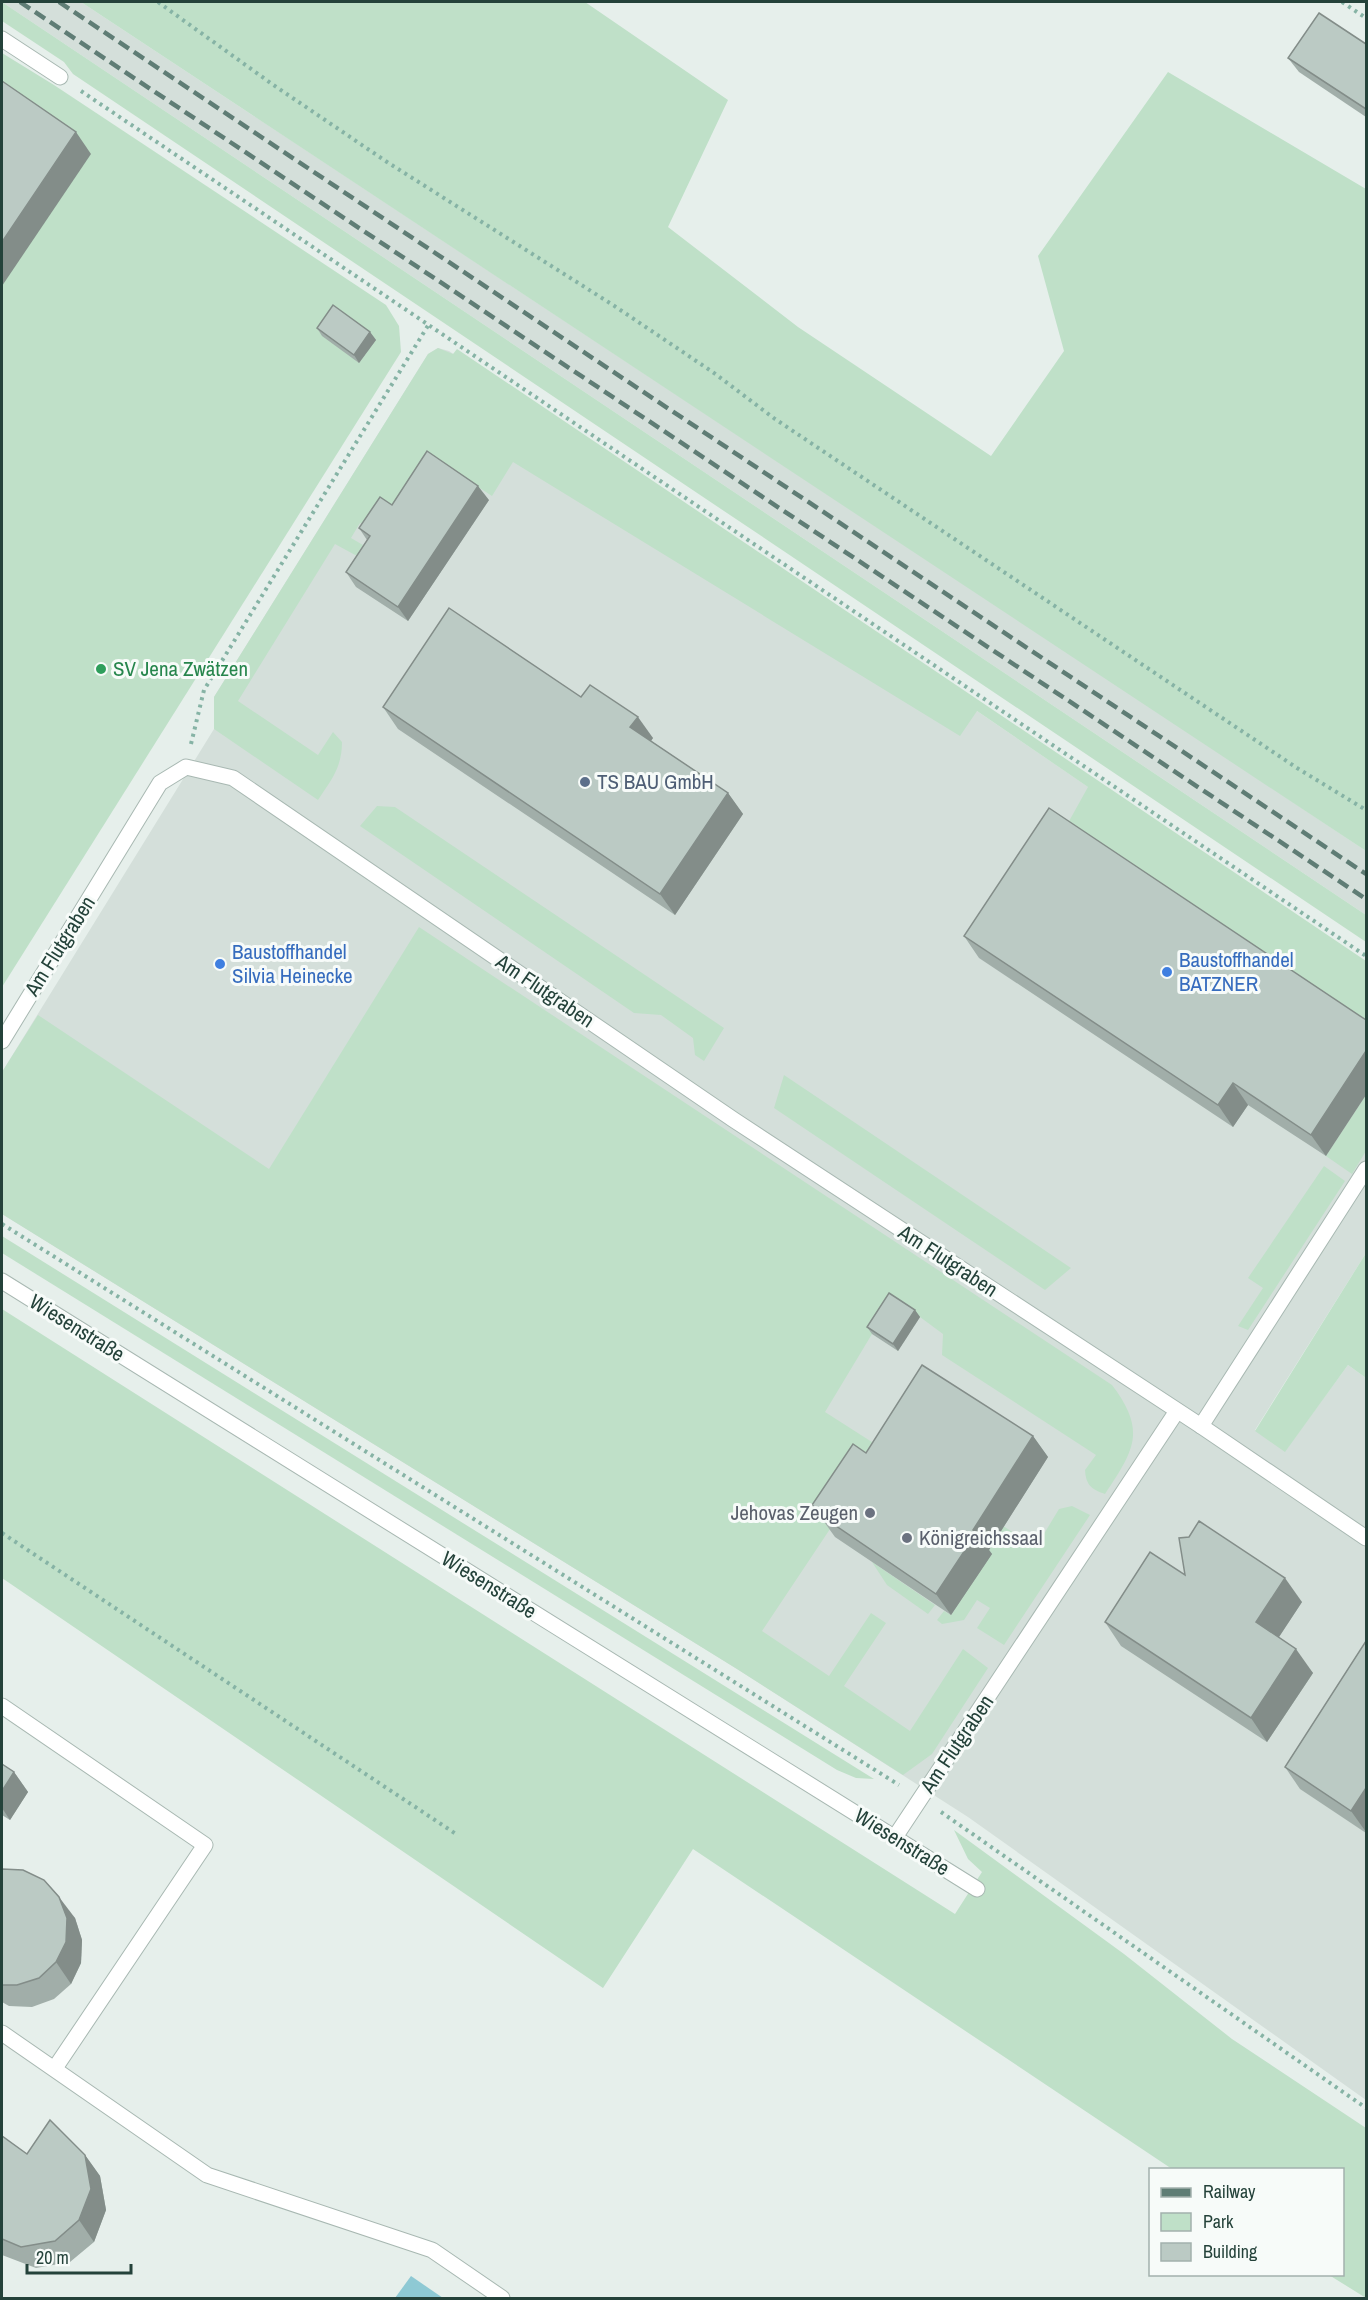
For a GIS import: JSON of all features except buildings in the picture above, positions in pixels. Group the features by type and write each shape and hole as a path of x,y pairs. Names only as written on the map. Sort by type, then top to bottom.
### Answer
{"lane":[{"path":"2,39 60,77"},
{"name":"Am Flutgraben","path":"2,1041 160,783 186,767 233,778 734,1120 1201,1426 1366,1538"},
{"path":"1201,1426 1366,1169"},
{"name":"Wiesenstraße","path":"2,1281 977,1889"},
{"name":"Am Flutgraben","path":"895,1837 1177,1411"},
{"path":"2,1706 205,1845 55,2068"},
{"path":"4,2040 55,2068 207,2175 432,2250 502,2298"}],"path":[{"path":"158,2 272,84 387,162 613,305 714,373 775,419 1297,768 1366,810"},
{"path":"1342,2 1366,18"},
{"path":"60,77 1366,956"},
{"path":"186,767 204,690 429,324"},
{"path":"2,1224 920,1798 1366,2108"},
{"path":"2,1533 456,1834"}],"shaded area":[{"path":"2,2 81,2 1366,851 1366,915"},
{"path":"438,348 449,351 1166,840 1366,981 1366,1253 1255,1430 1285,1451 1348,1365 1366,1378 1366,2100 968,1817 737,1669 2,1214 2,1072 214,729 214,697 428,354"}],"green space":[{"path":"2,2 1366,915 1366,942 73,74 64,62 2,21"},
{"path":"81,2 585,2 728,100 668,227 798,327 991,456 1064,351 1038,256 1168,72 1366,189 1366,851"},
{"name":"SV Jena Zwätzen","path":"2,53 386,305 399,326 401,352 2,987"},
{"path":"438,348 453,354 457,349 1366,961 1366,1025 1068,823 1088,787 977,711 960,736 513,462 492,496 434,458 399,509 369,527 360,523 351,538 363,545 357,556 335,544 238,701 318,755 333,732 342,742 338,767 318,800 214,729 214,697 428,354"},
{"path":"377,806 395,807 724,1028 704,1061 695,1055 693,1038 661,1015 634,1013 360,826"},
{"path":"419,927 1112,1385 1123,1401 1130,1415 1133,1440 1123,1465 1105,1494 1090,1486 1086,1475 1085,1470 1096,1455 942,1355 943,1334 920,1317 872,1334 825,1412 1036,1547 1059,1509 1072,1506 1090,1515 1004,1645 977,1628 990,1608 977,1600 964,1620 942,1624 937,1620 944,1611 951,1615 991,1553 827,1526 830,1529 762,1631 829,1676 871,1613 886,1623 844,1686 910,1731 963,1649 988,1668 932,1754 903,1775 737,1669 2,1214 2,1072 38,1015 269,1169"},
{"path":"784,1075 1071,1268 1045,1290 774,1108"},
{"path":"1366,1095 1366,1151 1352,1174 1326,1156"},
{"path":"1324,1166 1345,1181 1248,1330 1238,1326 1263,1288 1248,1278"},
{"path":"2,1236 874,1779 856,1778 837,1770 2,1253"},
{"path":"1366,1253 1366,1378 1348,1365 1285,1452 1255,1431"},
{"path":"2,1309 955,1914 982,1872 968,1859 954,1830 1124,1954 1232,2039 1366,2128 1366,2298 1331,2276 1344,2276 1344,2168 1171,2168 693,1849 603,1988 2,1578"},
{"path":"872,1562 935,1605 928,1614 887,1585"}],"water":[{"path":"411,2276 443,2298 395,2298"}],"railway":[{"path":"20,2 1366,899"},
{"path":"59,2 1366,874"}],"place":[{"name":"SV Jena Zwätzen","path":"101,669"},
{"name":"TS BAU GmbH","path":"585,782"},
{"name":"Baustoffhandel Silvia Heinecke","path":"220,964"},
{"name":"Baustoffhandel BATZNER","path":"1167,972"},
{"name":"Jehovas Zeugen","path":"870,1513"},
{"name":"Königreichssaal","path":"907,1538"}]}
